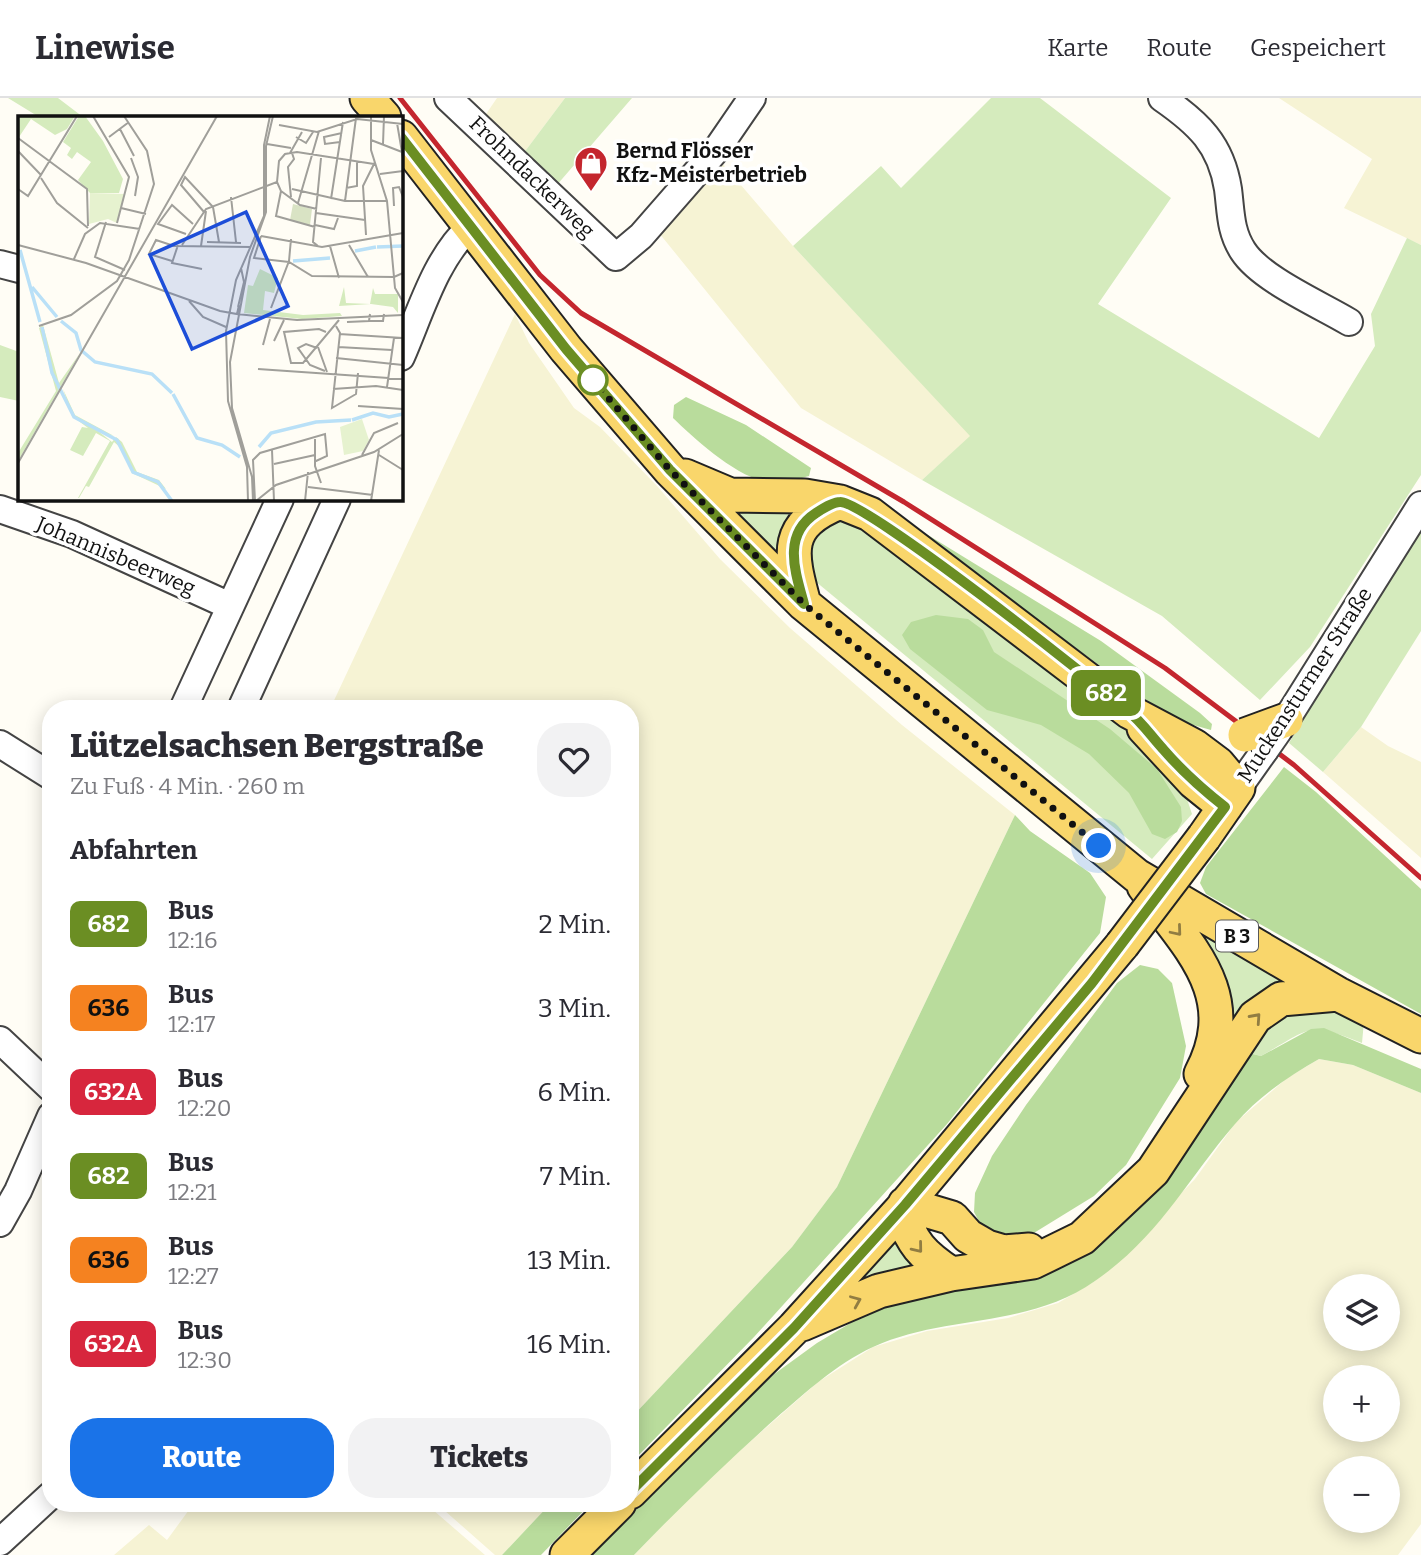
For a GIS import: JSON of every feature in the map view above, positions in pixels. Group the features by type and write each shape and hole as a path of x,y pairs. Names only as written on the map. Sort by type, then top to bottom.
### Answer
{"main road":[{"path":"367,98 383,116"},
{"name":"B 3","path":"402,139 566,349 670,470 804,604 1137,876 1338,994 1421,1036"},
{"path":"670,470 730,495 805,496 840,502 870,514 1130,712 1194,746 1218,764 1231,797"},
{"path":"804,604 794,565 793,543 805,521 840,502"},
{"path":"1130,712 1194,782 1231,797"},
{"path":"1194,746 1255,742 1286,720"},
{"name":"Muckensturmer Straße","path":"639,1483 794,1328 902,1208 1122,945 1231,797"},
{"path":"945,1157 952,1218 968,1236 1004,1252 1039,1248 1059,1240 1123,1189 1145,1163 1193,1089 1213,1045 1216,1005 1209,978 1194,951 1137,876"},
{"path":"794,1328 879,1291 951,1274 1032,1262 1082,1238 1153,1171 1255,1017 1281,999 1338,994"},
{"path":"951,1274 923,1255 910,1238 902,1208 952,1218"},
{"path":"567,1555 610,1512"}],"street":[{"name":"Frohndackerweg","path":"448,98 616,257 641,236 717,149 752,98"},
{"path":"1162,98 1192,119 1215,146 1228,189 1234,237 1245,254 1261,269 1349,322"},
{"path":"402,355 445,258 458,238 470,227"},
{"path":"0,264 18,269"},
{"path":"244,700 337,500"},
{"path":"187,700 279,501"},
{"name":"Muckensturmer Straße","path":"1286,720 1421,505"},
{"name":"Johannisbeerweg","path":"0,509 72,534 230,606"},
{"name":"Muckensturmer Straße","path":"1231,797 1255,742"},
{"path":"0,744 42,770"},
{"path":"0,1040 42,1080"},
{"path":"0,1223 42,1157"},
{"path":"0,1542 42,1503"}],"shaded area":[{"path":"497,98 565,98 523,154 484,117"},
{"path":"1279,98 1421,98 1421,245 1344,208 1372,159"},
{"path":"722,163 793,246 971,436 922,480 801,408 659,233"},
{"path":"515,314 529,343 574,408 600,427 657,486 720,559 790,628 902,725 1015,815 837,1187 792,1247 639,1409 639,700 334,700"},
{"path":"1361,727 1388,746 1421,762 1421,858 1323,772"},
{"path":"1319,1059 1353,1065 1421,1093 1421,1524 1398,1555 634,1555 702,1484 818,1382 873,1347 927,1331 1008,1318 1058,1303 1095,1281 1195,1179 1236,1122 1287,1078"},
{"path":"187,1512 435,1512 485,1555 114,1555 149,1525 167,1540"},
{"path":"446,1512 543,1512 502,1555 495,1555"}],"green space":[{"path":"8,98 58,98 82,116 37,116"},
{"path":"565,98 632,98 556,186 523,154"},
{"path":"991,98 1040,98 1171,198 1098,304 1319,438 1375,346 1371,314 1407,238 1421,245 1421,475 1310,647 1260,700 1162,616 922,480 970,436 793,246 881,166 901,188"},
{"path":"0,345 18,352 18,401 0,397"},
{"path":"686,397 746,425 811,468 809,476 769,483 739,471 695,439 673,418 674,405"},
{"path":"717,500 806,501 782,562"},
{"path":"829,514 867,523 1142,742 1182,784 1192,814 1152,859 815,581 803,537"},
{"path":"897,516 1101,641 1200,713 1212,724 1211,730 1172,719"},
{"path":"1421,529 1421,631 1361,727 1323,772 1289,743"},
{"path":"936,615 968,619 983,630 994,652 1110,729 1157,769 1181,807 1182,821 1177,832 1165,839 1152,834 1129,793 1089,754 1041,725 987,710 910,649 902,635 911,622"},
{"path":"1284,767 1316,792 1421,889 1421,1014 1206,894 1200,883 1206,867"},
{"path":"1015,815 1030,831 1090,873 1106,897 1100,933 947,1124 754,1337 639,1455 639,1409 792,1247 837,1187"},
{"path":"1176,913 1300,987 1233,1032"},
{"path":"1140,965 1158,969 1172,983 1186,1046 1180,1078 1126,1165 1094,1196 1029,1236 1003,1237 982,1227 974,1212 975,1193 992,1156 1026,1105 1117,983"},
{"path":"1333,1004 1364,1021 1362,1043 1319,1030 1300,1034 1261,1056 1240,1051 1271,1015"},
{"path":"1324,1028 1421,1069 1421,1093 1353,1065 1319,1059 1274,1088 1244,1114 1155,1227 1118,1264 1095,1281 1069,1296 1041,1307 901,1337 859,1354 821,1380 775,1419 634,1555 590,1555 634,1512 639,1512 639,1507 773,1375 817,1343 854,1321 894,1304 1049,1264 1240,1051 1261,1056 1311,1029"},
{"path":"897,1226 933,1270 828,1302"},
{"path":"543,1512 582,1512 541,1555 502,1555"}],"railway":[{"path":"400,98 540,275 581,313 904,502 1165,668 1294,765 1421,878"}],"bus line":[{"name":"682","path":"402,138 566,349 670,470 751,554 804,604 794,565 793,543 798,530 805,521 825,508 840,502 855,506 900,535 1130,712 1194,782 1225,807 1092,983 905,1205 794,1328 639,1483"}],"place":[{"name":"Bernd Flösser Kfz-Meisterbetrieb","path":"591,193"}],"route":[{"path":"593,380 670,470 751,554 804,604 1099,846"}]}
